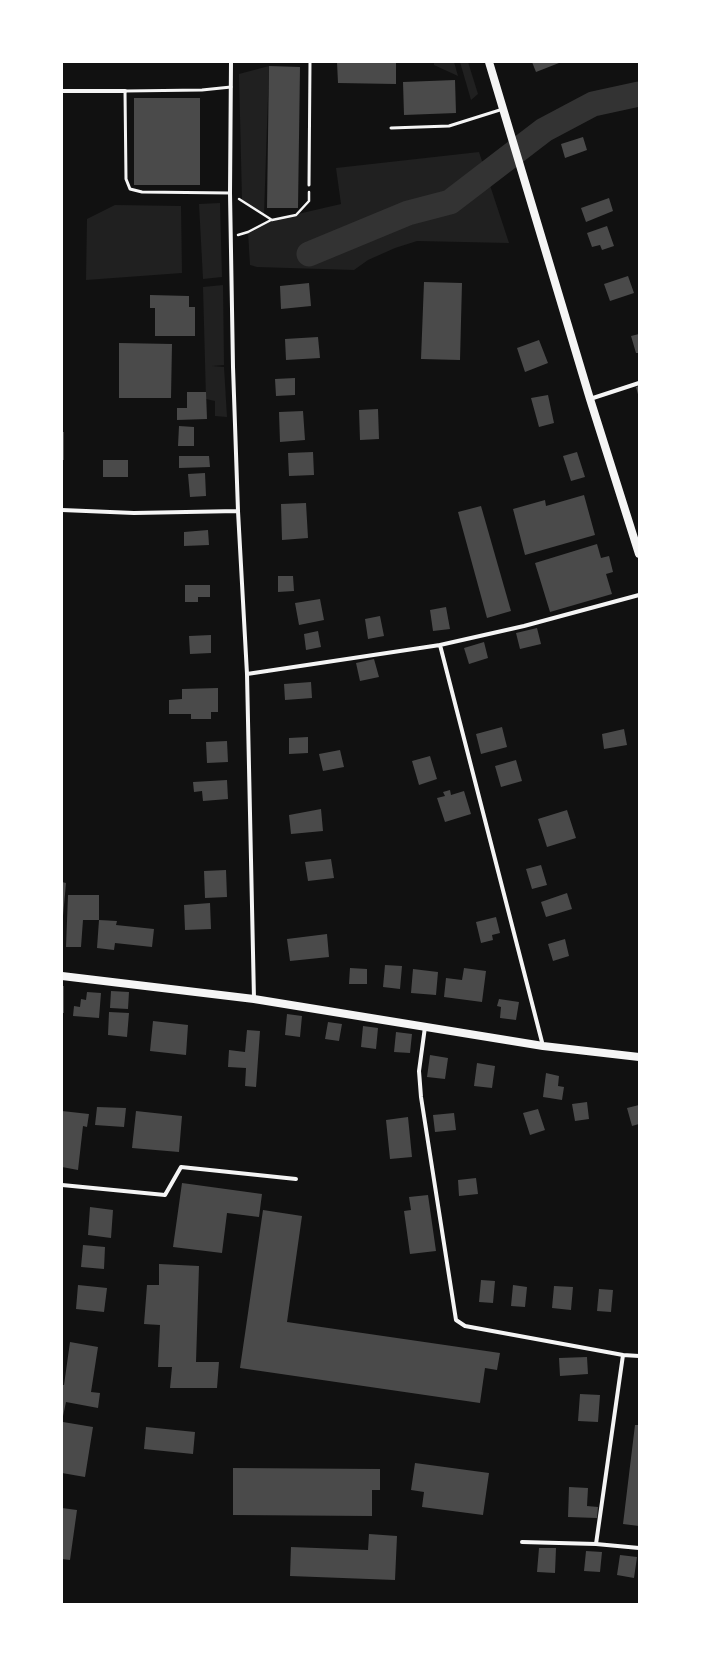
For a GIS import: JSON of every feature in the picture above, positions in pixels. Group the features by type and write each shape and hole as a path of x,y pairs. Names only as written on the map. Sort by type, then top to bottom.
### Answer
{"main road":[{"path":"489,62 590,399 639,554"},
{"path":"62,976 254,999 425,1028 544,1046 639,1057"}],"street":[{"path":"231,62 230,193 233,368 238,511 247,674 254,999"},
{"path":"62,91 126,91"},
{"path":"590,399 639,383"},
{"path":"62,510 134,513 238,511"},
{"path":"247,674 440,645 524,626 639,595"},
{"path":"440,645 544,1046"},
{"path":"425,1028 419,1071 421,1097 456,1320 465,1326 623,1355 639,1356"},
{"path":"62,1185 165,1195 181,1167 296,1179"},
{"path":"596,1544 623,1355"},
{"path":"522,1542 596,1544 639,1548"}],"lane":[{"path":"309,185 310,62"},
{"path":"230,193 142,192 130,189 126,179 126,91 202,90 231,87"},
{"path":"391,128 449,126 503,109"}],"path":[{"path":"231,237 248,232 272,220 296,215 309,201 309,185"},
{"path":"230,193 272,220"}],"shaded area":[{"path":"434,62 454,62 458,76 434,65"},
{"path":"460,62 468,62 478,94 471,100"},
{"path":"269,66 264,215 242,200 239,74"},
{"path":"479,152 509,243 417,241 395,248 368,260 354,270 257,267 250,265 248,232 272,220 341,204 336,168"},
{"path":"220,203 222,277 203,279 199,204"},
{"path":"115,205 181,206 182,273 86,280 87,219"},
{"path":"223,285 224,365 212,366 224,367 227,417 215,416 215,401 206,399 203,287"}],"building":[{"path":"337,62 396,62 396,84 338,83"},
{"path":"532,62 558,62 559,63 536,72"},
{"path":"269,66 300,67 298,208 267,208"},
{"path":"455,80 456,113 404,115 403,82"},
{"path":"134,98 200,98 200,185 134,185"},
{"path":"583,137 587,150 565,158 561,144"},
{"path":"609,198 613,211 586,222 581,208"},
{"path":"607,226 614,246 602,250 600,245 592,247 587,233"},
{"path":"628,276 634,293 610,301 604,284"},
{"path":"424,282 462,283 460,360 421,359"},
{"path":"309,283 311,306 281,309 280,286"},
{"path":"150,295 189,296 189,307 195,307 195,336 155,336 155,308 150,308"},
{"path":"639,334 639,353 636,353 631,336"},
{"path":"318,337 320,358 286,360 285,339"},
{"path":"539,340 548,363 525,372 517,348"},
{"path":"119,343 172,344 171,398 119,398"},
{"path":"295,378 295,395 276,396 275,379"},
{"path":"639,386 639,398 636,387"},
{"path":"187,392 206,392 207,419 177,420 177,408 187,408"},
{"path":"548,395 554,423 539,427 531,398"},
{"path":"378,409 379,439 360,440 359,410"},
{"path":"303,411 305,440 280,442 279,412"},
{"path":"179,426 194,427 194,446 178,446"},
{"path":"62,432 64,432 64,460 62,460"},
{"path":"313,452 314,475 289,476 288,453"},
{"path":"577,452 585,477 571,481 563,456"},
{"path":"179,456 209,456 210,467 179,468"},
{"path":"103,460 128,460 128,477 103,477"},
{"path":"205,473 206,496 190,497 188,474"},
{"path":"584,495 595,535 525,555 513,509 545,500 546,506"},
{"path":"306,503 308,538 282,540 281,504"},
{"path":"481,506 511,611 487,618 458,512"},
{"path":"208,530 209,545 184,546 184,532"},
{"path":"597,544 601,558 609,556 613,572 606,574 612,594 550,612 535,563"},
{"path":"278,576 293,576 294,591 278,592"},
{"path":"185,585 210,585 210,597 198,597 198,602 185,602"},
{"path":"320,599 324,620 299,625 295,603"},
{"path":"446,607 450,629 433,631 430,610"},
{"path":"380,616 384,636 368,639 365,619"},
{"path":"537,628 541,644 520,649 516,633"},
{"path":"318,631 321,647 306,650 304,634"},
{"path":"211,635 211,653 190,654 189,636"},
{"path":"484,642 488,658 469,664 464,648"},
{"path":"374,659 379,677 360,681 356,663"},
{"path":"311,682 312,698 285,700 284,684"},
{"path":"218,688 218,712 211,712 211,719 191,719 191,714 169,714 169,700 182,699 182,689"},
{"path":"502,727 507,747 481,754 476,734"},
{"path":"624,729 627,745 604,749 602,734"},
{"path":"308,737 308,753 289,754 289,738"},
{"path":"227,741 228,762 207,763 206,742"},
{"path":"340,750 344,767 323,771 319,754"},
{"path":"430,756 437,779 419,785 412,761"},
{"path":"516,760 522,781 501,787 495,766"},
{"path":"227,780 228,799 203,801 202,791 194,792 193,782"},
{"path":"450,790 451,795 464,791 471,814 445,822 437,798 445,796 443,792"},
{"path":"321,809 323,831 291,834 289,815"},
{"path":"567,810 576,838 547,847 538,819"},
{"path":"331,859 334,878 308,881 305,862"},
{"path":"541,865 547,885 532,889 526,869"},
{"path":"226,870 227,897 205,898 204,871"},
{"path":"62,882 66,883 63,916 62,916"},
{"path":"567,893 572,909 546,917 541,902"},
{"path":"68,895 99,895 99,920 83,920 81,947 66,947"},
{"path":"210,903 211,929 185,930 184,905"},
{"path":"496,917 500,933 492,935 493,940 481,943 476,922"},
{"path":"99,920 117,921 116,925 154,929 152,947 115,943 114,950 97,948"},
{"path":"327,934 329,957 290,961 287,939"},
{"path":"565,939 569,956 553,961 548,944"},
{"path":"385,965 402,966 400,989 383,987"},
{"path":"350,968 367,969 367,984 349,984"},
{"path":"464,968 486,971 482,1002 444,997 446,978 462,980"},
{"path":"413,969 438,972 436,995 411,993"},
{"path":"62,986 64,986 64,1013 62,1013"},
{"path":"111,991 129,992 128,1009 110,1008"},
{"path":"87,992 101,993 99,1018 73,1016 74,1006 80,1007 81,999 86,1000"},
{"path":"499,999 519,1002 516,1020 500,1018 501,1007 497,1006"},
{"path":"109,1012 129,1013 127,1037 108,1035"},
{"path":"287,1014 302,1016 300,1037 285,1035"},
{"path":"153,1021 188,1025 186,1055 150,1051"},
{"path":"328,1022 342,1024 339,1041 325,1039"},
{"path":"363,1026 378,1028 376,1049 361,1047"},
{"path":"247,1030 260,1031 256,1087 245,1086 246,1068 228,1067 229,1050 245,1052"},
{"path":"396,1032 412,1034 410,1053 394,1052"},
{"path":"430,1055 448,1058 445,1079 427,1077"},
{"path":"477,1063 495,1066 492,1088 474,1086"},
{"path":"546,1073 559,1076 558,1086 564,1087 562,1100 543,1097"},
{"path":"587,1102 589,1119 575,1121 572,1104"},
{"path":"639,1105 639,1124 632,1126 627,1108"},
{"path":"97,1107 126,1108 124,1127 95,1125"},
{"path":"538,1109 545,1130 530,1135 523,1113"},
{"path":"62,1111 89,1114 87,1127 83,1126 78,1170 62,1167"},
{"path":"136,1111 182,1116 179,1152 132,1148"},
{"path":"454,1113 456,1130 435,1132 433,1115"},
{"path":"408,1117 412,1157 390,1159 386,1120"},
{"path":"476,1178 478,1194 459,1196 458,1180"},
{"path":"182,1183 262,1194 259,1217 227,1213 222,1253 173,1247"},
{"path":"428,1195 436,1251 410,1254 404,1211 411,1210 409,1197"},
{"path":"90,1207 113,1210 111,1238 88,1235"},
{"path":"263,1210 302,1216 287,1322 500,1353 497,1370 485,1368 480,1403 240,1368"},
{"path":"83,1245 105,1247 104,1269 81,1267"},
{"path":"159,1264 199,1266 196,1362 219,1362 217,1388 170,1388 172,1367 158,1367 160,1325 144,1324 147,1285 159,1285"},
{"path":"481,1280 495,1281 493,1303 479,1302"},
{"path":"78,1285 107,1288 104,1312 76,1309"},
{"path":"513,1285 527,1287 525,1307 511,1306"},
{"path":"554,1286 573,1287 571,1310 552,1308"},
{"path":"599,1289 613,1290 611,1312 597,1311"},
{"path":"70,1342 98,1347 91,1392 100,1393 98,1408 66,1402 62,1421 62,1385 64,1385"},
{"path":"587,1357 588,1374 560,1376 559,1358"},
{"path":"580,1394 600,1395 598,1422 578,1421"},
{"path":"63,1422 93,1427 85,1477 62,1473"},
{"path":"635,1425 639,1425 639,1526 623,1524"},
{"path":"146,1427 195,1432 193,1454 144,1449"},
{"path":"415,1463 489,1473 483,1515 422,1507 424,1492 411,1490"},
{"path":"233,1468 380,1469 380,1490 372,1490 372,1516 233,1515"},
{"path":"569,1487 588,1488 587,1506 598,1507 597,1518 568,1517"},
{"path":"62,1508 77,1510 70,1560 62,1559"},
{"path":"369,1534 397,1536 395,1580 290,1576 291,1547 368,1550"},
{"path":"539,1548 556,1548 555,1573 537,1572"},
{"path":"586,1551 602,1552 600,1572 584,1571"},
{"path":"620,1555 637,1557 634,1578 617,1575"}],"waterway":[{"path":"309,254 408,213 450,202 544,130 593,104 639,94"}]}
